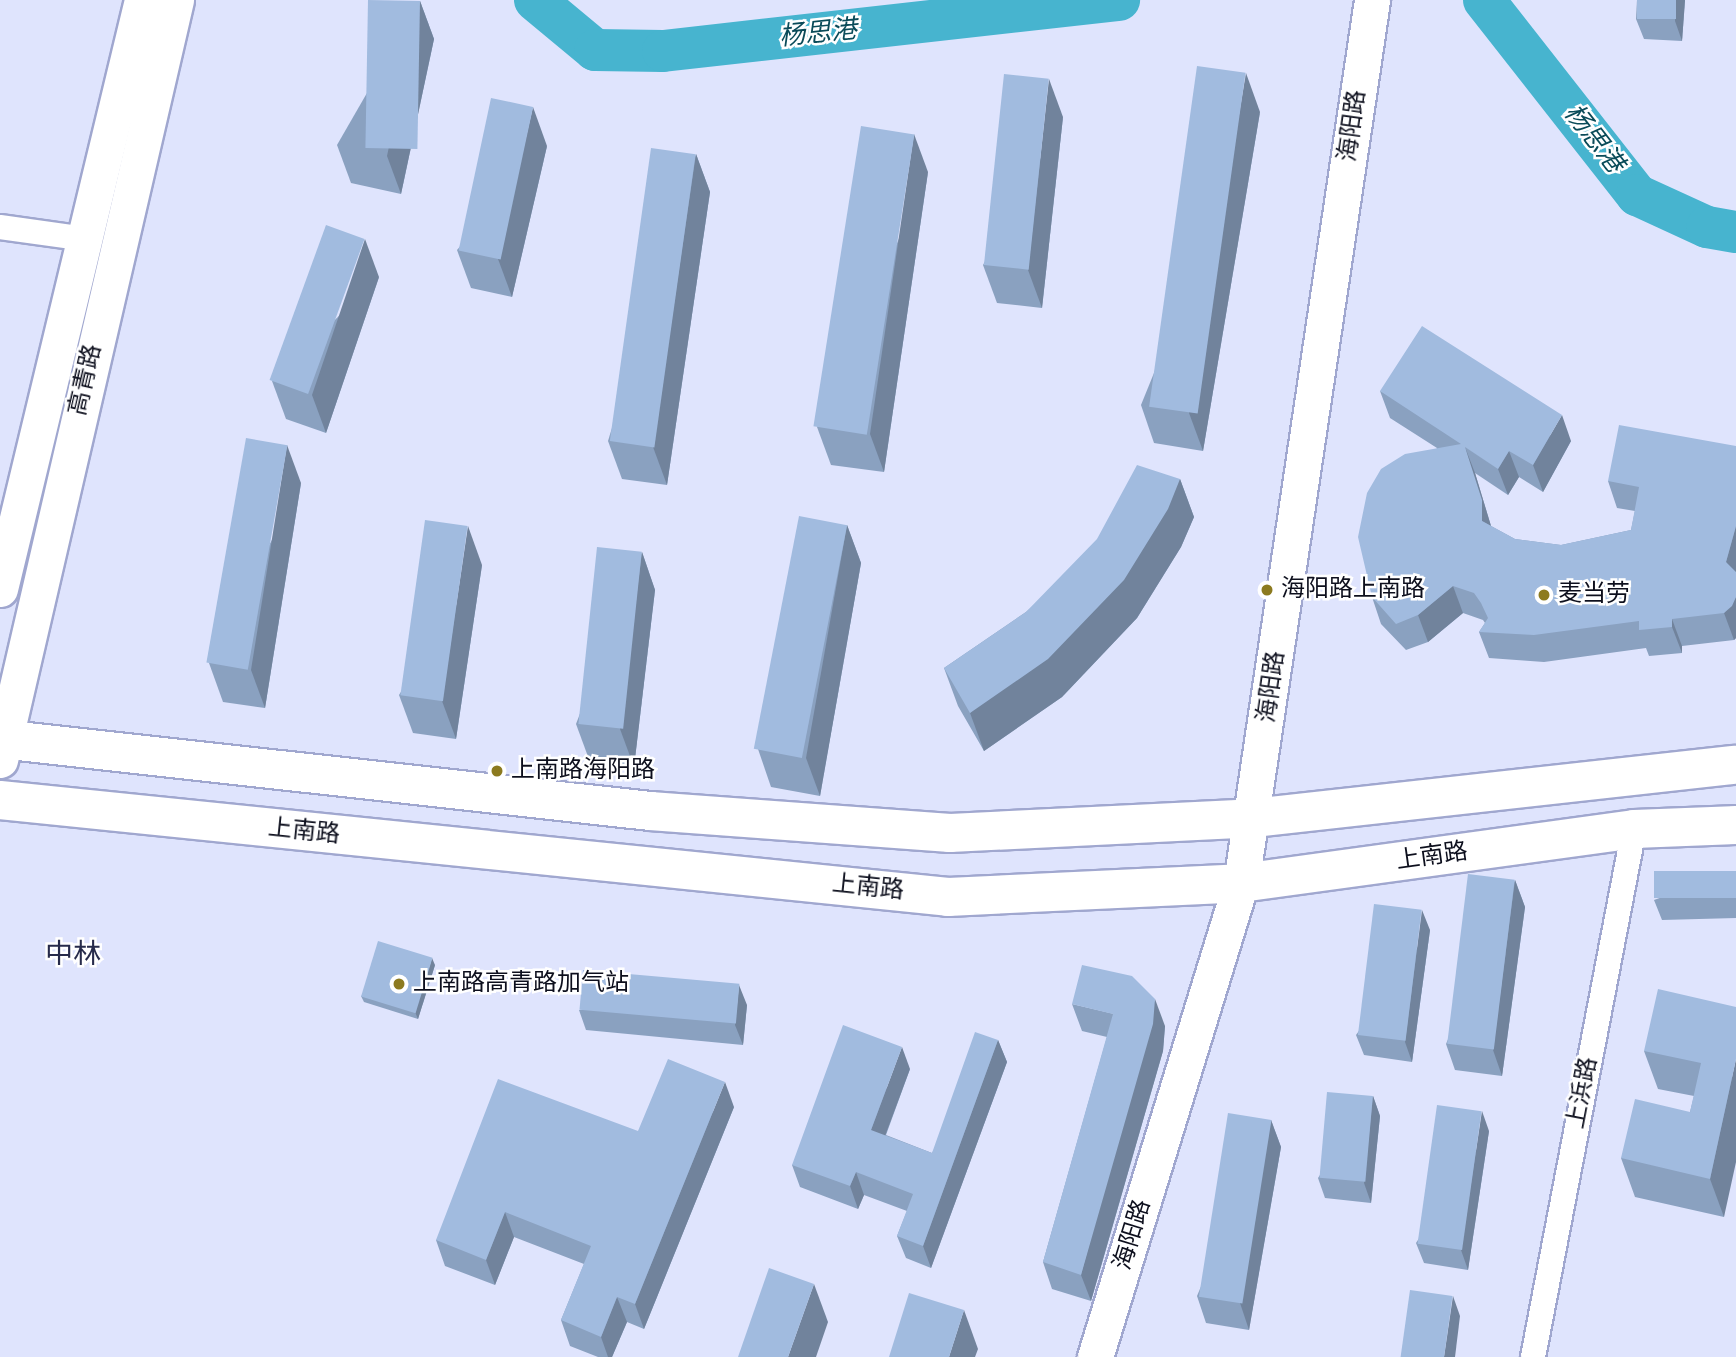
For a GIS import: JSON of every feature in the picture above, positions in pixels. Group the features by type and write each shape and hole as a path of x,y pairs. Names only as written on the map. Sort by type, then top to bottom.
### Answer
{"main road":[{"path":"2,746 650,811 950,833 1253,818 1736,765"},
{"name":"上南路","path":"0,800 948,897 1241,883 1634,829 1736,825"}],"street":[{"name":"高青路","path":"0,589 142,0"},
{"name":"高青路","path":"2,746 24,641 176,0"},
{"name":"海阳路","path":"1096,1357 1241,883 1253,818 1371,4"},
{"path":"0,228 85,239"},
{"name":"上浜路","path":"1533,1357 1634,829"}],"building":[{"path":"368,0 420,1 417,149 365,148"},
{"path":"1637,0 1676,0 1676,19 1637,19"},
{"path":"1197,66 1246,73 1198,413 1149,407"},
{"path":"1004,74 1049,79 1029,270 984,265"},
{"path":"491,98 533,107 501,260 459,251"},
{"path":"861,126 914,134 867,435 813,426"},
{"path":"651,148 696,154 654,447 610,441"},
{"path":"326,225 365,239 308,394 270,380"},
{"path":"1422,326 1562,415 1533,465 1509,451 1498,469 1465,447 1482,500 1482,521 1515,539 1561,545 1631,530 1639,487 1608,481 1619,425 1736,446 1736,526 1726,562 1736,572 1736,597 1732,606 1724,613 1672,619 1672,627 1639,630 1639,621 1534,635 1479,632 1488,618 1481,603 1474,593 1453,586 1418,615 1396,624 1372,597 1358,537 1367,493 1381,469 1405,454 1461,444 1380,391"},
{"path":"246,438 287,445 248,670 206,663"},
{"path":"1137,465 1180,479 1168,509 1124,580 1048,659 970,713 944,668 1026,612 1097,539"},
{"path":"799,516 847,525 802,758 754,749"},
{"path":"425,520 468,526 443,701 400,695"},
{"path":"597,547 642,552 623,729 578,724"},
{"path":"1654,871 1736,871 1736,898 1654,898"},
{"path":"1468,874 1515,880 1494,1049 1447,1044"},
{"path":"1374,904 1422,910 1406,1041 1358,1035"},
{"name":"上南路高青路加气站","path":"378,941 433,958 416,1013 361,996"},
{"path":"1082,965 1132,976 1155,999 1153,1024 1081,1275 1043,1262 1113,1014 1072,1004"},
{"path":"583,970 739,984 736,1024 580,1010"},
{"path":"1658,989 1736,1007 1736,1059 1710,1179 1621,1158 1635,1099 1690,1112 1701,1063 1644,1051"},
{"path":"843,1025 902,1047 871,1130 932,1153 975,1032 998,1040 923,1246 897,1236 913,1194 856,1172 850,1186 792,1165"},
{"path":"668,1059 725,1082 635,1304 617,1297 601,1337 561,1320 591,1246 505,1212 486,1260 436,1240 498,1079 638,1131"},
{"path":"1327,1092 1373,1096 1365,1182 1320,1178"},
{"path":"1437,1105 1482,1111 1462,1250 1418,1244"},
{"path":"1228,1113 1271,1120 1242,1304 1199,1297"},
{"path":"769,1268 814,1284 788,1357 738,1357"},
{"path":"1410,1290 1453,1296 1444,1357 1401,1357"},
{"path":"909,1293 964,1310 949,1357 889,1357"}],"waterway":[{"name":"杨思港","path":"535,0 595,50 663,51 1119,0"},
{"name":"杨思港","path":"1484,0 1637,195 1707,227 1736,232"}],"place":[{"name":"海阳路上南路","path":"1267,590"},
{"name":"麦当劳","path":"1544,595"},
{"name":"上南路海阳路","path":"497,771"},
{"name":"上南路高青路加气站","path":"399,984"}],"district":[{"name":"中林","path":"73,955"}]}
